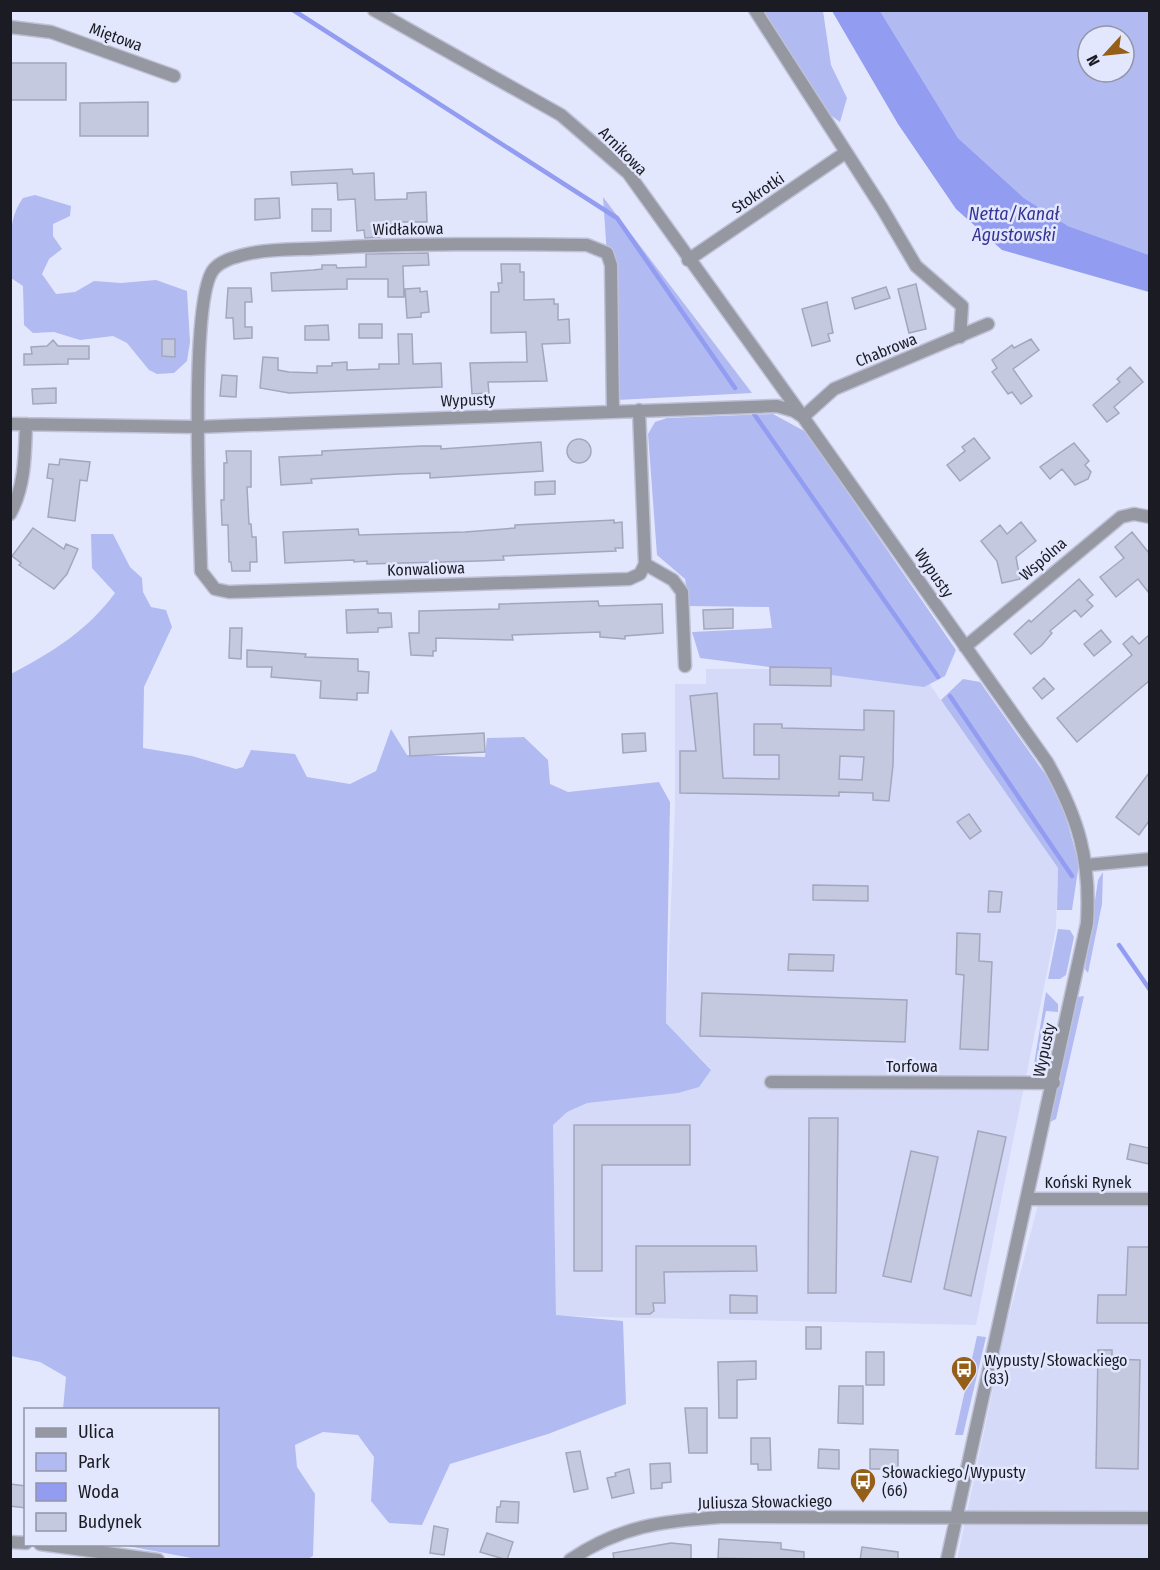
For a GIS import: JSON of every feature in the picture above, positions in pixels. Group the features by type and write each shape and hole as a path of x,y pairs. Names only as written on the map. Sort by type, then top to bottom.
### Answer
{"street":[{"name":"Arnikowa","path":"375,10 561,115 627,173 803,417"},
{"path":"755,10 882,208 915,266 962,306 960,337"},
{"name":"Miętowa","path":"10,27 51,32 174,76"},
{"name":"Stokrotki","path":"688,260 845,153"},
{"name":"Widłakowa","path":"196,426 202,313 206,287 213,270 227,259 249,253 361,246 479,243 587,245 607,253 611,265 613,411"},
{"name":"Chabrowa","path":"803,417 834,389 988,324"},
{"name":"Wypusty","path":"10,424 196,426 777,406 794,411 803,417 1047,762 1075,818 1087,865 1087,923 1054,1083 955,1518"},
{"path":"639,410 645,564 673,580 682,592 685,666"},
{"path":"10,514 17,502 25,464 26,424"},
{"name":"Konwaliowa","path":"196,426 201,571 215,589 229,592 629,579 640,574 645,564"},
{"name":"Wspólna","path":"965,647 1121,517 1134,514 1149,517"},
{"path":"1087,865 1149,859"},
{"name":"Torfowa","path":"771,1082 1054,1083"},
{"name":"Koński Rynek","path":"1027,1199 1149,1199"},
{"name":"Juliusza Słowackiego","path":"570,1560 615,1534 638,1526 676,1520 721,1517 1149,1518"},
{"path":"947,1560 955,1518"},
{"path":"48,1546 158,1560"}],"shaded area":[{"path":"706,669 919,669 1058,868 1056,928 976,1325 556,1316 552,1071 711,1069 666,1023 675,805 675,684 706,684"},
{"path":"1040,1197 1149,1198 1149,1559 957,1560 1005,1331"}],"green space":[{"path":"764,11 823,11 831,65 847,98 840,122 825,111"},
{"path":"880,11 1149,11 1149,255 1068,226 1024,198 958,138"},
{"path":"35,195 71,206 70,216 53,224 53,236 62,249 49,259 42,274 56,294 75,292 94,281 121,283 156,280 187,291 190,342 187,361 174,373 157,374 149,370 127,343 113,336 80,340 54,332 33,333 24,325 23,286 11,278 11,237 14,216 23,198"},
{"path":"603,197 752,393 617,400"},
{"path":"773,414 806,432 956,650 945,676 924,687 700,658 692,632 772,628 769,607 690,606 685,579 657,555 648,434 655,422 667,418"},
{"path":"91,534 113,534 130,567 142,578 143,592 151,607 166,610 172,627 144,687 143,748 192,756 236,769 243,767 251,750 295,754 307,777 350,784 376,771 391,729 407,755 485,757 487,738 524,737 548,760 550,784 568,792 659,782 670,802 666,1023 711,1070 699,1087 678,1093 587,1103 567,1112 553,1125 556,1315 623,1321 626,1404 548,1434 450,1464 422,1525 389,1523 371,1501 374,1457 358,1435 323,1432 295,1445 297,1467 315,1494 313,1556 306,1560 197,1559 127,1546 219,1546 219,1408 63,1408 66,1377 40,1362 11,1356 11,674 68,640 93,619 115,593 92,568"},
{"path":"963,679 980,682 1050,781 1063,807 1079,864 1072,910 1057,910 1058,868 941,700"},
{"path":"1103,872 1102,904 1088,973 1085,969 1098,880"},
{"path":"1058,929 1070,930 1074,937 1066,975 1060,979 1048,979"},
{"path":"1046,992 1058,1004 1058,1012 1046,1011 1039,1046 1050,1049 1045,1064 1033,1070"},
{"path":"1084,996 1056,1119 1050,1122 1078,997"},
{"path":"977,1336 986,1337 963,1435 955,1435"}],"water":[{"name":"Netta/Kanał Agustowski","path":"832,11 880,11 958,138 1024,198 1068,226 1149,255 1149,292 1002,250 956,209 898,124"}],"building":[{"path":"10,63 66,63 66,100 10,100"},
{"path":"148,102 148,136 80,136 80,103"},
{"path":"352,169 353,174 374,173 375,200 407,199 407,193 426,192 427,222 400,222 401,229 379,230 380,237 365,238 364,230 357,231 355,199 338,200 337,183 292,185 291,172"},
{"path":"279,198 280,218 255,220 255,199"},
{"path":"312,209 331,209 331,231 312,231"},
{"path":"428,253 429,265 403,266 404,297 388,297 388,279 347,279 347,289 272,291 271,273 322,269 322,265 336,265 337,268 366,267 366,254"},
{"path":"501,264 520,264 520,272 524,272 524,300 554,299 554,304 558,304 558,320 569,319 570,343 542,344 547,381 488,382 489,393 472,394 470,363 527,362 526,332 491,333 491,292 499,292 498,283 502,283"},
{"path":"916,284 926,329 909,333 898,289"},
{"path":"886,287 890,298 855,309 852,298"},
{"path":"228,288 251,288 252,302 245,302 245,327 252,327 252,338 234,339 233,318 226,318"},
{"path":"420,288 420,292 427,291 429,312 421,313 421,317 407,318 405,289"},
{"path":"827,302 833,333 828,334 830,341 812,346 802,309"},
{"path":"359,324 382,324 382,338 359,338"},
{"path":"328,325 329,340 305,340 305,326"},
{"path":"398,334 412,334 413,364 441,363 442,387 289,393 260,388 263,357 278,358 278,370 289,372 317,373 317,366 332,366 332,363 347,362 347,370 379,369 379,364 399,364"},
{"path":"162,339 175,339 175,357 162,356"},
{"path":"1031,339 1039,350 1013,369 1032,396 1021,404 1012,392 1008,394 992,372 997,368 992,360 1012,345 1014,348"},
{"path":"53,340 58,346 89,346 89,359 68,359 68,364 24,365 24,354 32,354 31,347 47,346"},
{"path":"1130,367 1143,382 1114,407 1119,413 1107,422 1093,405 1120,382 1117,379"},
{"path":"222,375 237,376 236,397 220,396"},
{"path":"56,388 56,403 33,404 32,389"},
{"path":"974,438 990,458 960,481 947,465 965,451 962,447"},
{"path":"579,439 584,440 590,446 590,456 584,462 579,463 574,462 568,456 567,451 568,446 574,440"},
{"path":"541,442 543,471 430,478 430,473 399,474 311,479 312,483 281,485 279,457 322,455 322,451 422,446 441,446 441,449"},
{"path":"1074,443 1089,461 1085,465 1091,472 1088,479 1075,485 1062,469 1050,479 1040,467"},
{"path":"226,451 251,451 251,487 247,487 249,524 251,524 252,537 256,537 257,562 250,562 250,571 232,571 231,562 229,562 228,525 222,525 221,500 224,500"},
{"path":"60,459 90,462 87,481 80,480 75,521 48,517 53,479 47,478 49,464 59,465"},
{"path":"555,481 555,494 535,495 535,482"},
{"path":"614,520 614,523 622,522 623,548 615,548 616,551 503,556 504,560 479,561 367,564 367,561 354,562 354,560 285,563 283,532 358,529 359,535 465,532 515,528 515,525"},
{"path":"1021,522 1036,541 1016,557 1020,579 1002,583 997,561 981,541 1000,525 1007,534"},
{"path":"33,528 64,549 66,544 78,549 67,574 54,589 19,565 21,563 12,556"},
{"path":"1132,532 1149,553 1149,593 1138,579 1116,597 1100,577 1124,558 1115,547"},
{"path":"1079,579 1093,595 1087,600 1093,606 1081,617 1075,610 1050,631 1052,633 1031,654 1014,634 1029,620 1031,622"},
{"path":"598,601 599,606 662,604 663,633 625,636 625,639 600,637 600,632 512,635 513,640 436,638 436,651 433,651 433,656 411,655 409,633 419,633 419,611 499,609 499,604"},
{"path":"378,609 378,613 391,613 392,627 378,628 378,632 347,633 346,610"},
{"path":"733,609 733,628 704,629 703,610"},
{"path":"230,628 242,628 241,659 229,658"},
{"path":"1101,630 1111,642 1094,656 1084,644"},
{"path":"1149,635 1149,681 1077,742 1057,718 1132,655 1123,644 1132,636 1139,644"},
{"path":"247,650 306,654 305,657 358,659 358,671 369,672 368,693 357,693 357,700 320,698 321,681 271,677 272,667 247,667"},
{"path":"770,667 831,668 831,686 770,685"},
{"path":"1044,678 1054,689 1042,699 1033,688"},
{"path":"717,693 723,778 779,779 779,755 754,755 754,724 782,724 782,728 864,730 864,710 894,711 893,765 889,801 873,800 873,793 839,792 839,796 680,793 680,751 696,751 690,696","holes":["840,756 864,757 862,780 839,779"]},
{"path":"484,733 485,752 410,756 409,737"},
{"path":"645,733 646,751 623,753 622,734"},
{"path":"1149,773 1149,821 1139,835 1116,817"},
{"path":"969,814 981,831 970,839 957,822"},
{"path":"813,885 868,886 868,901 813,900"},
{"path":"989,891 1002,892 1000,912 988,912"},
{"path":"957,933 980,934 979,961 992,962 988,1050 960,1049 964,975 956,974"},
{"path":"789,954 834,955 833,971 788,970"},
{"path":"702,993 907,1000 905,1042 700,1036"},
{"path":"809,1118 838,1118 836,1293 808,1293"},
{"path":"574,1125 690,1125 690,1165 602,1165 602,1271 574,1271"},
{"path":"978,1131 1006,1137 971,1296 944,1289"},
{"path":"1130,1144 1149,1148 1149,1164 1127,1159"},
{"path":"911,1151 938,1157 911,1282 883,1276"},
{"path":"636,1246 756,1246 757,1271 664,1272 665,1303 653,1303 654,1311 650,1314 636,1314"},
{"path":"1128,1247 1149,1247 1149,1323 1097,1323 1098,1295 1126,1295"},
{"path":"730,1295 757,1296 757,1313 730,1313"},
{"path":"806,1327 821,1327 821,1349 806,1349"},
{"path":"1098,1350 1112,1350 1112,1359 1140,1360 1138,1469 1096,1468"},
{"path":"866,1352 884,1352 884,1385 866,1385"},
{"path":"756,1361 756,1379 737,1380 737,1418 719,1418 718,1362"},
{"path":"839,1386 863,1386 863,1424 838,1423"},
{"path":"685,1408 707,1408 707,1453 689,1453"},
{"path":"751,1438 770,1438 771,1470 758,1470 758,1464 751,1464"},
{"path":"819,1449 839,1450 839,1469 818,1468"},
{"path":"870,1449 898,1450 898,1469 870,1469"},
{"path":"580,1451 588,1489 574,1492 566,1453"},
{"path":"670,1463 671,1482 662,1483 662,1488 651,1489 650,1464"},
{"path":"629,1469 634,1493 612,1498 607,1478"},
{"path":"10,1484 24,1486 24,1508 10,1506"},
{"path":"501,1501 519,1502 518,1523 496,1522 497,1507 500,1507"},
{"path":"434,1526 448,1529 444,1555 430,1553"},
{"path":"487,1533 513,1542 507,1560 480,1552"},
{"path":"719,1539 781,1543 781,1549 804,1552 804,1560 718,1558"},
{"path":"671,1543 691,1545 691,1560 614,1560 613,1553"},
{"path":"862,1547 898,1552 898,1560 860,1560"}],"waterway":[{"path":"293,10 617,218 735,388"},
{"path":"754,414 938,677"},
{"path":"950,696 1072,876"},
{"path":"1119,945 1150,990"}],"place":[{"name":"Wypusty/Słowackiego (83)","path":"964,1392"},
{"name":"Słowackiego/Wypusty (66)","path":"863,1504"}]}
